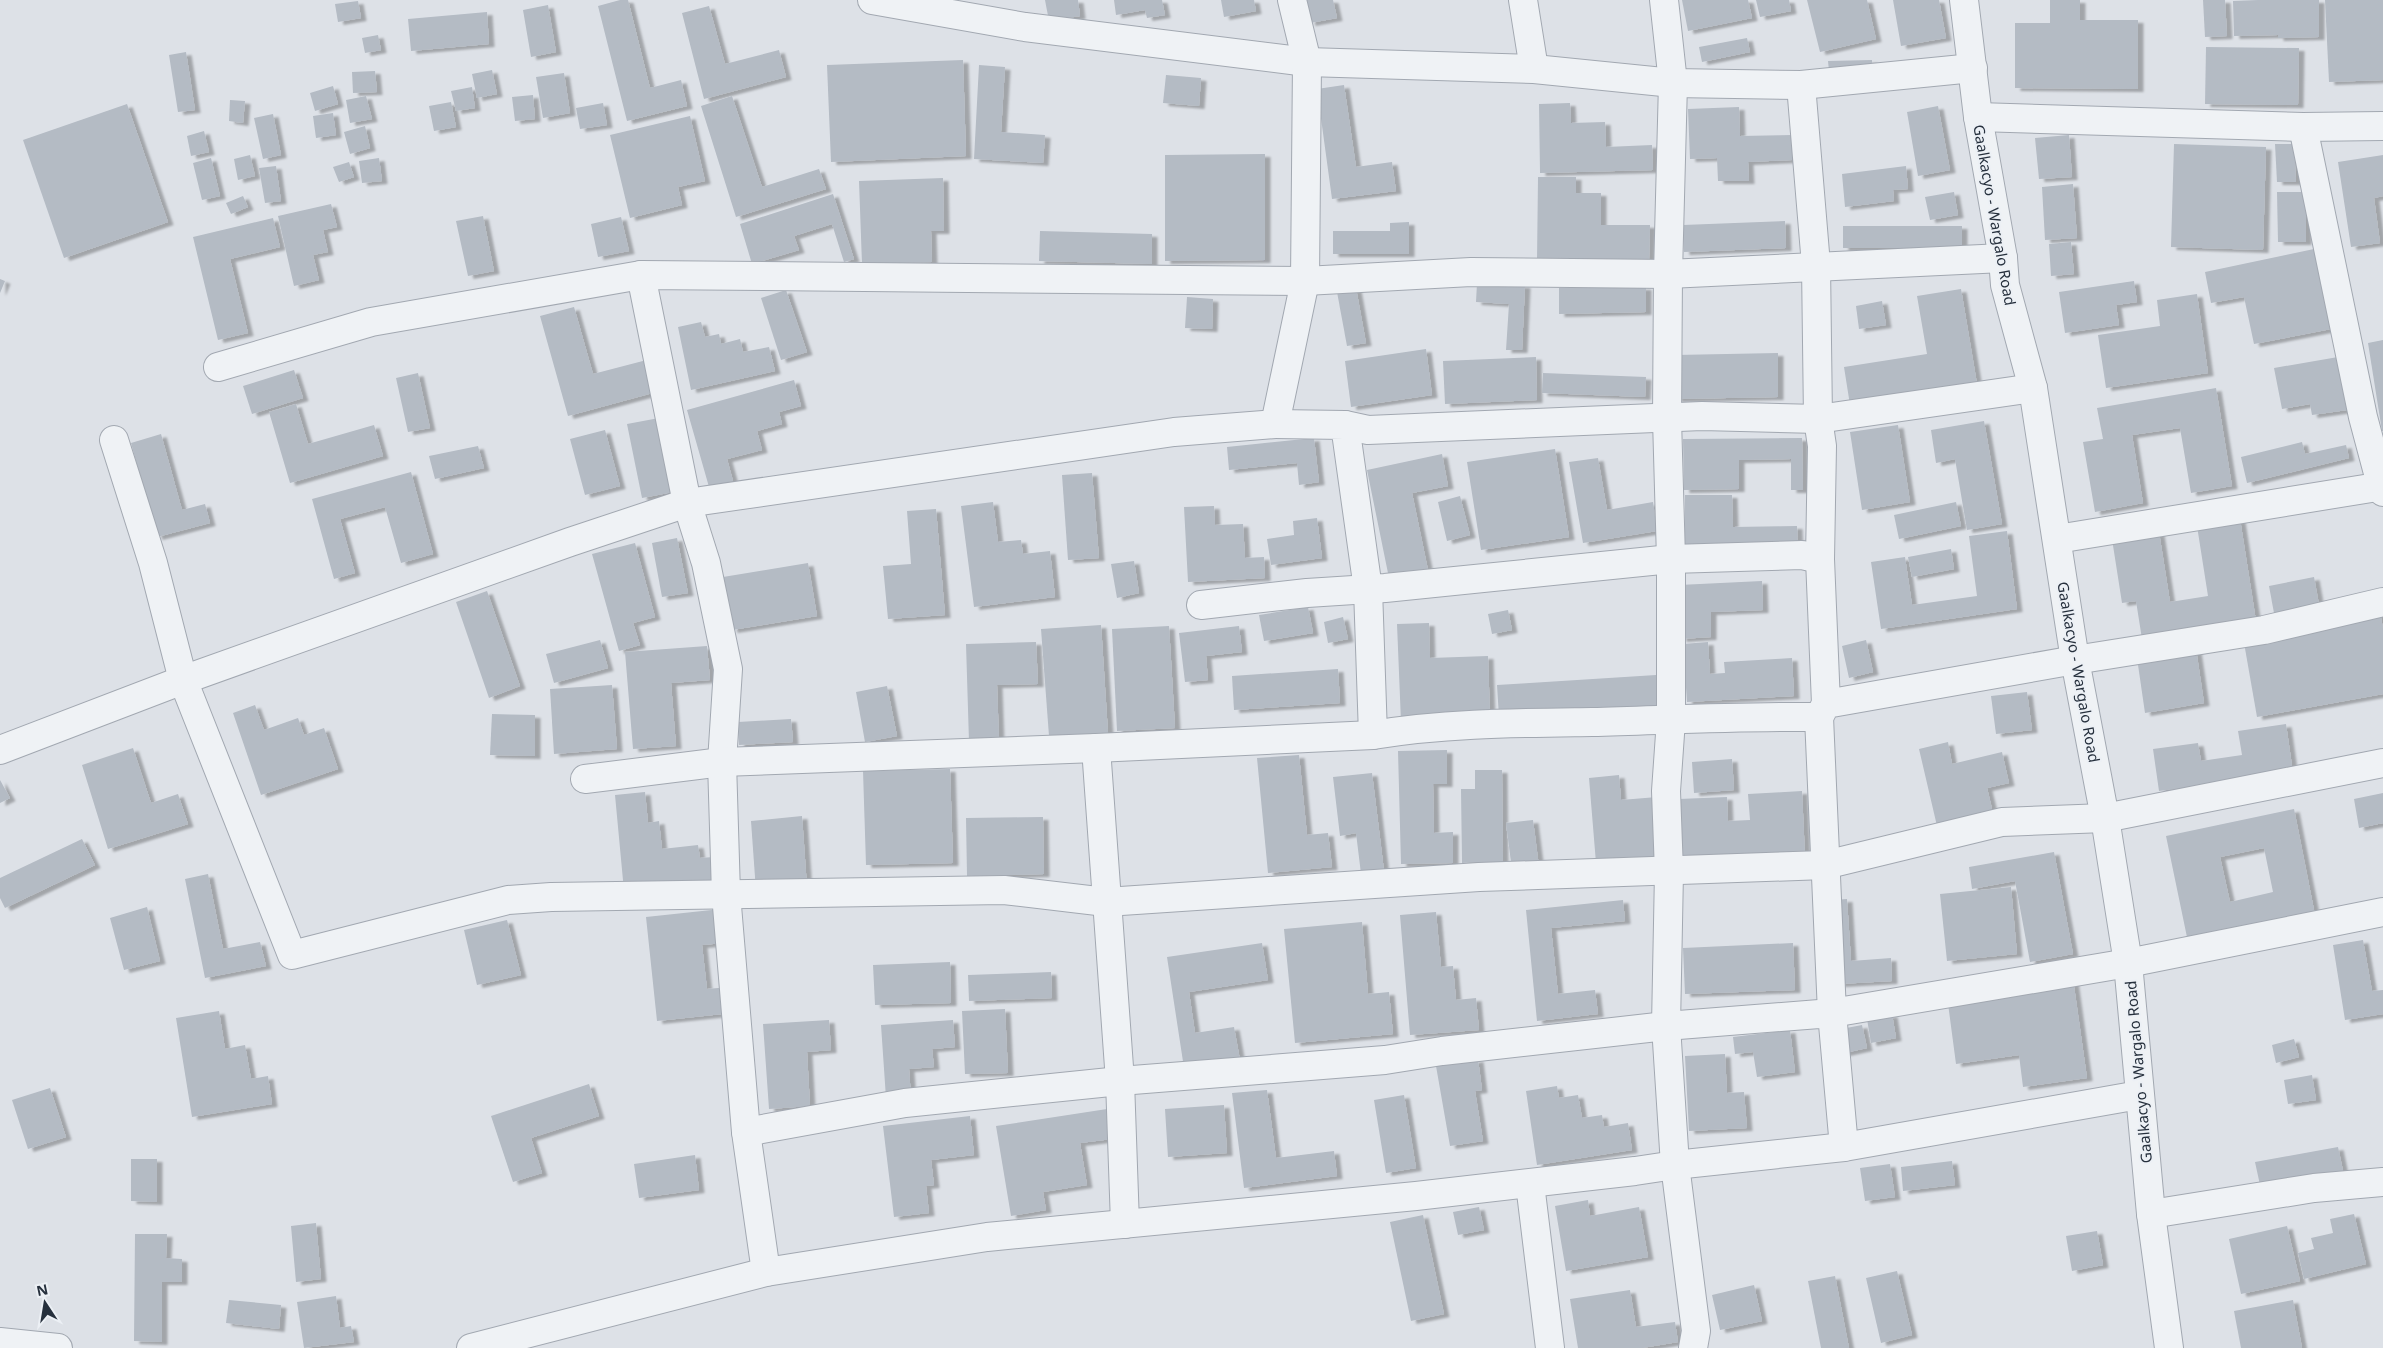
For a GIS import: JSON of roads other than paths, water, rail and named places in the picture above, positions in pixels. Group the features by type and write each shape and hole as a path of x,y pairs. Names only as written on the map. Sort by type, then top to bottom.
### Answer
{"street":[{"path":"872,0 1025,27 1307,62 1534,69 1673,83 1801,85 1972,68"},
{"path":"1275,424 1305,281 1307,62 1292,0"},
{"path":"1523,0 1534,69"},
{"path":"1664,0 1673,83 1668,274 1667,419 1671,559 1671,720 1666,790 1669,872 1666,1026 1675,1165 1696,1331 1693,1348"},
{"name":"Gaalkacyo - Wargalo Road","path":"1964,0 1978,117 2003,258 2005,285 2033,388 2075,660 2105,818 2128,963 2151,1214 2169,1348"},
{"path":"1801,85 1816,265 1818,419 1822,446 1820,559 1825,865 1832,1013 1844,1147"},
{"path":"1978,117 2303,127 2383,126"},
{"path":"2057,540 2382,488 2363,417 2303,127"},
{"path":"218,367 371,322 641,275 1305,281 1472,272 1668,274 1816,265 2003,258"},
{"path":"641,275 687,503 706,563 728,669 722,762 726,894 746,1132 766,1272"},
{"path":"0,750 183,680 570,542 687,503 1174,432 1275,424 1345,425 1368,430 1667,419 1702,416 1818,419 2033,388"},
{"path":"1345,425 1368,589 1373,735"},
{"path":"114,440 153,563 183,680 292,955 508,900 726,894 1004,890 1106,902 1479,878 1825,865 2002,822 2105,818 2383,763"},
{"path":"1201,605 1671,559 1802,555 1820,559"},
{"path":"585,778 722,762 1096,748 1373,735 1405,730 1507,724 1671,720 1822,710 2075,660 2264,630 2383,602"},
{"path":"1096,748 1120,1081 1125,1224"},
{"path":"746,1132 905,1103 1120,1081 1385,1060 1442,1050 1666,1026 1832,1013 2128,963 2383,912"},
{"path":"471,1348 766,1272 986,1237 1530,1184 1675,1165 1844,1147 2139,1096"},
{"path":"2151,1214 2314,1188 2383,1182"},
{"path":"1530,1184 1550,1348"},
{"path":"0,1342 58,1348"}]}
